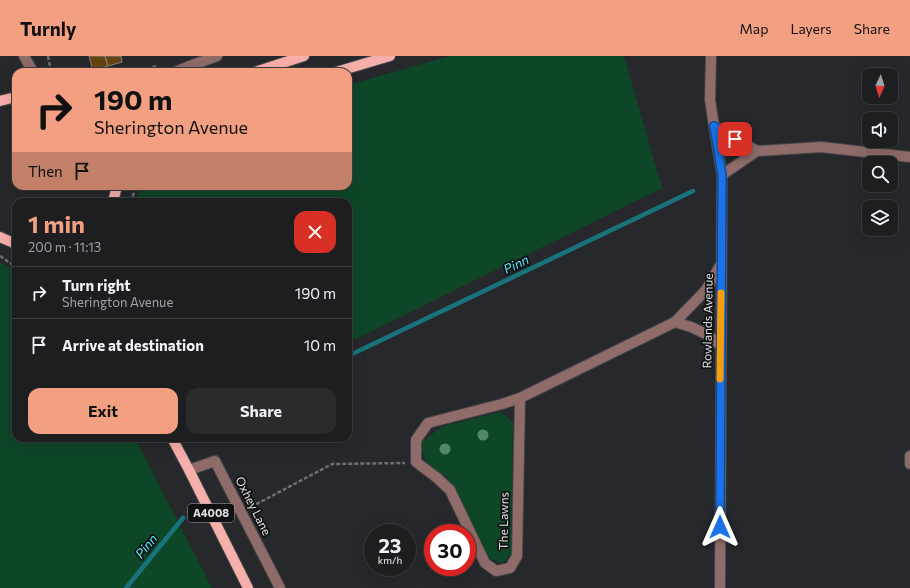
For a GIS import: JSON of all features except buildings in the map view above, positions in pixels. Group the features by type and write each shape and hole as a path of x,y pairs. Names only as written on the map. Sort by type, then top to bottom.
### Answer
{"main road":[{"path":"266,68 304,56"},
{"path":"350,68 390,56"},
{"path":"0,101 12,98"},
{"path":"0,237 12,242"},
{"name":"A4008","path":"174,442 190,470 248,588"}],"street":[{"path":"24,56 31,68"},
{"path":"183,68 217,56"},
{"name":"Rowlands Avenue","path":"711,56 710,100 722,175 720,588"},
{"path":"714,126 757,151"},
{"path":"722,175 757,151 821,147 910,157"},
{"path":"416,462 416,440 428,423 520,398 675,322 706,290 721,264"},
{"path":"675,322 692,327 708,335 720,345"},
{"name":"The Lawns","path":"416,462 450,490 485,563 496,571 510,568 517,556 520,398"},
{"path":"910,456 910,464"},
{"name":"Oxhey Lane","path":"190,470 215,460 280,588"}],"path":[{"path":"48,56 51,68"},
{"path":"0,256 12,264"},
{"path":"241,512 332,464 416,462"}],"green space":[{"path":"450,56 624,56 662,188 352,341 352,198 136,198 140,190 352,190 352,84"},
{"path":"0,262 12,269 12,442 137,442 212,588 0,588"},
{"path":"500,412 513,422 511,554 502,564 487,556 476,534 476,524 471,524 448,478 427,465 420,444 441,427"}],"waterway":[{"name":"Pinn","path":"352,354 693,191"},
{"name":"Pinn","path":"126,588 183,518"}],"slow traffic":[{"path":"720,379 721,293"}],"route":[{"path":"720,527 722,175 714,126 735,139"}]}
